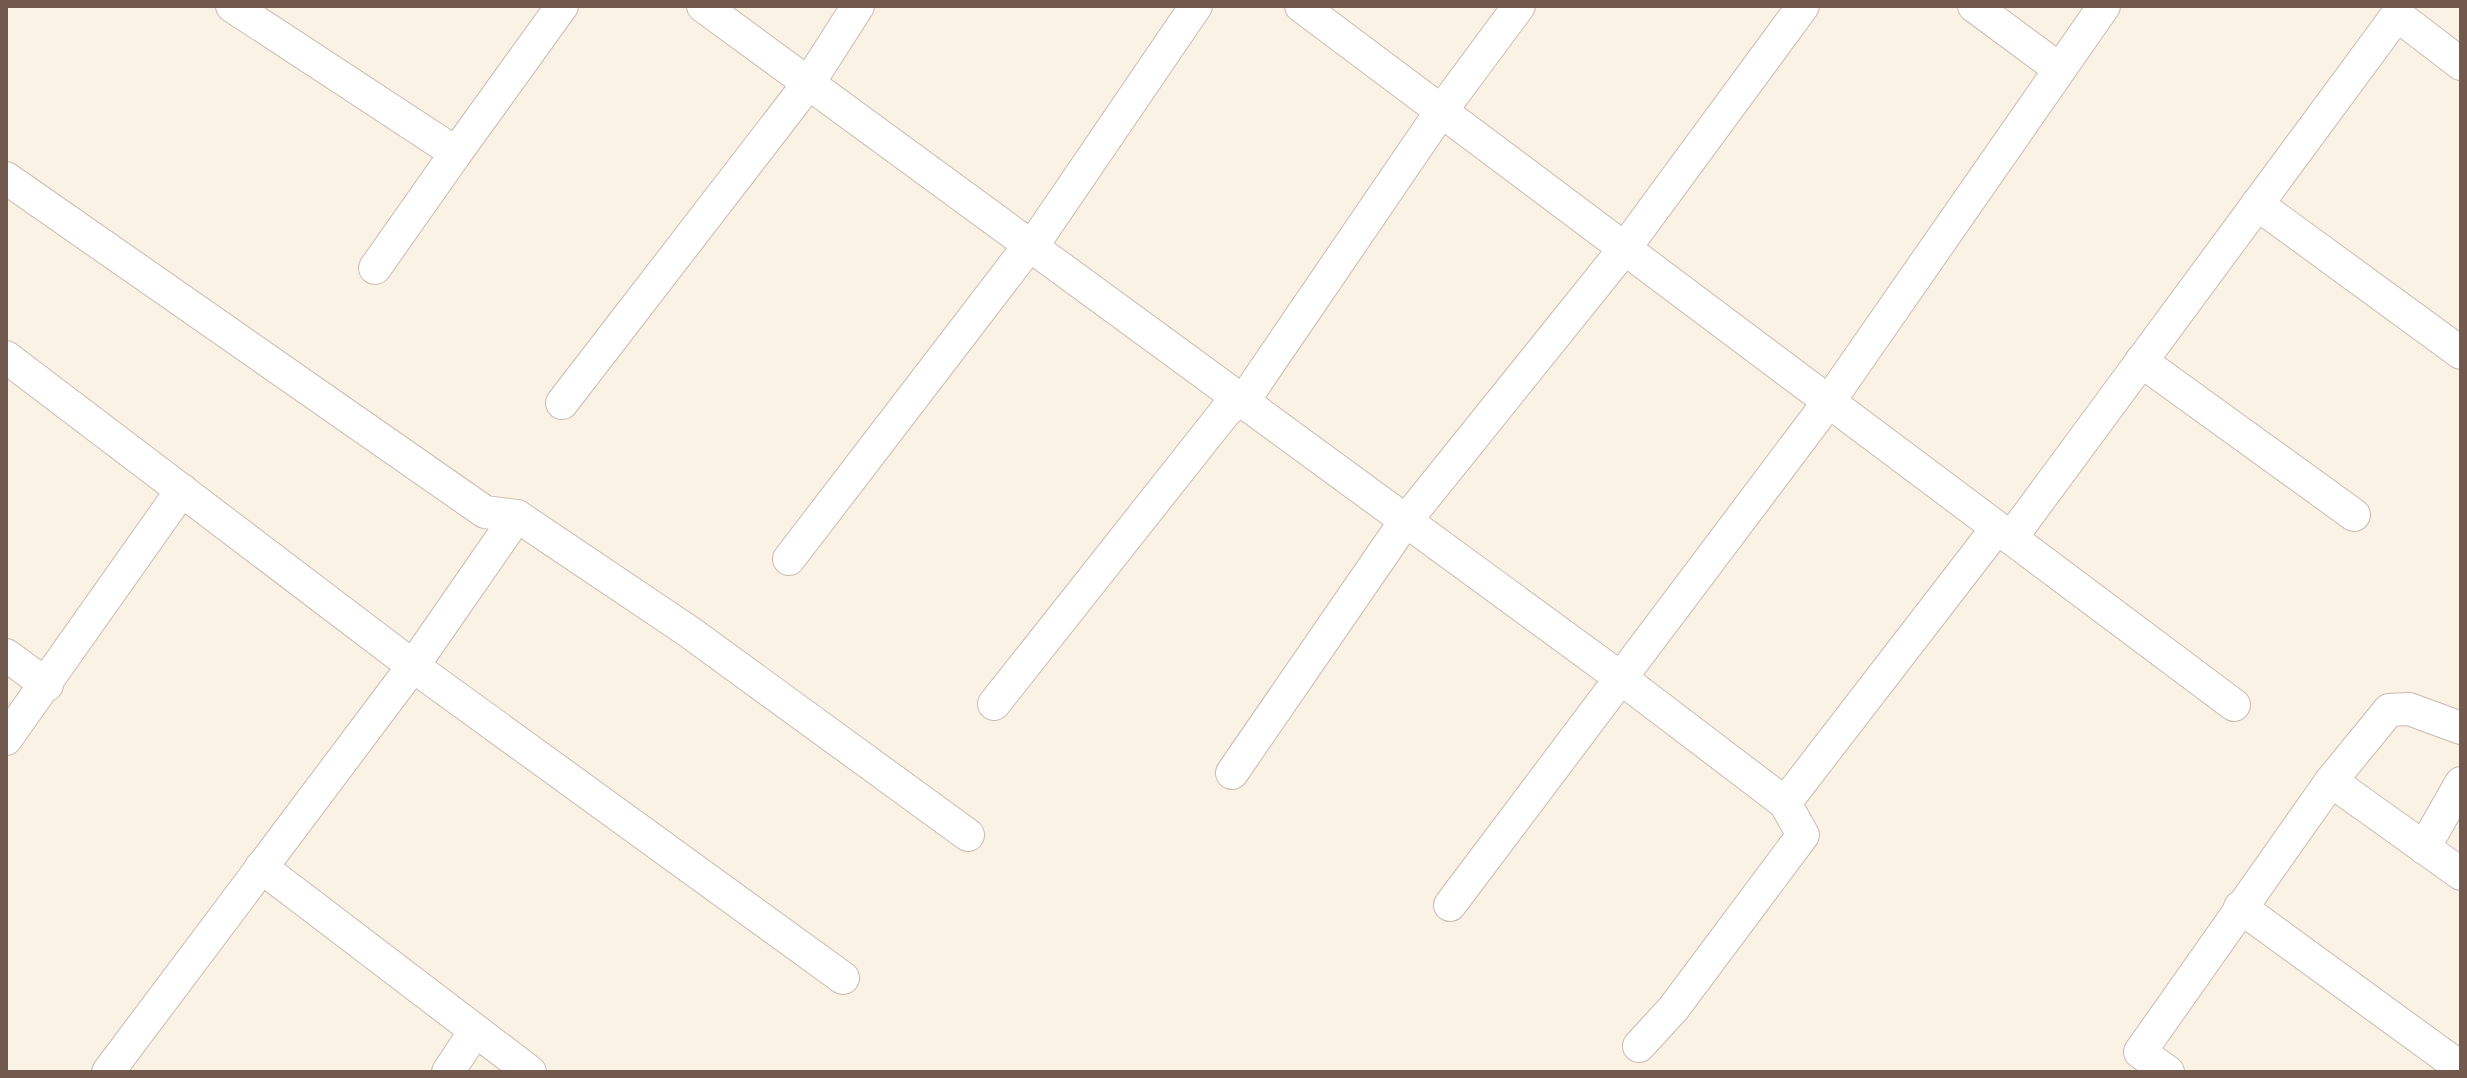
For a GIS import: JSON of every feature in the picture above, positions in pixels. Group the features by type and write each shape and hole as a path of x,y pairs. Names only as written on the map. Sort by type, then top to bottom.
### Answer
{"street":[{"path":"232,6 456,153"},
{"path":"375,268 562,6"},
{"path":"703,6 1404,523 1622,679 1785,803 1803,835 1673,1009 1639,1046"},
{"path":"562,403 808,84 858,6"},
{"path":"789,559 1028,247 1031,248 1196,6"},
{"path":"1301,6 2234,705"},
{"path":"1242,403 1442,110 1519,6"},
{"path":"1232,773 1404,523 1625,248 1803,6"},
{"path":"1974,6 2058,68"},
{"path":"1450,905 1830,400 2104,6"},
{"path":"1785,803 2141,361 2395,9 2461,64"},
{"path":"6,178 485,512 517,516 688,631 968,835"},
{"path":"2257,204 2461,353"},
{"path":"6,357 413,666 843,978"},
{"path":"2141,361 2354,515"},
{"path":"994,704 1225,412 1238,401 1242,403"},
{"path":"6,739 182,490"},
{"path":"108,1072 413,666 517,516"},
{"path":"6,655 47,685"},
{"path":"2168,1072 2134,1062 2331,781 2389,710 2409,709 2461,728"},
{"path":"2331,781 2461,874"},
{"path":"2424,848 2461,783"},
{"path":"261,867 530,1072"},
{"path":"2240,907 2461,1068"},
{"path":"448,1072 475,1031"}]}
